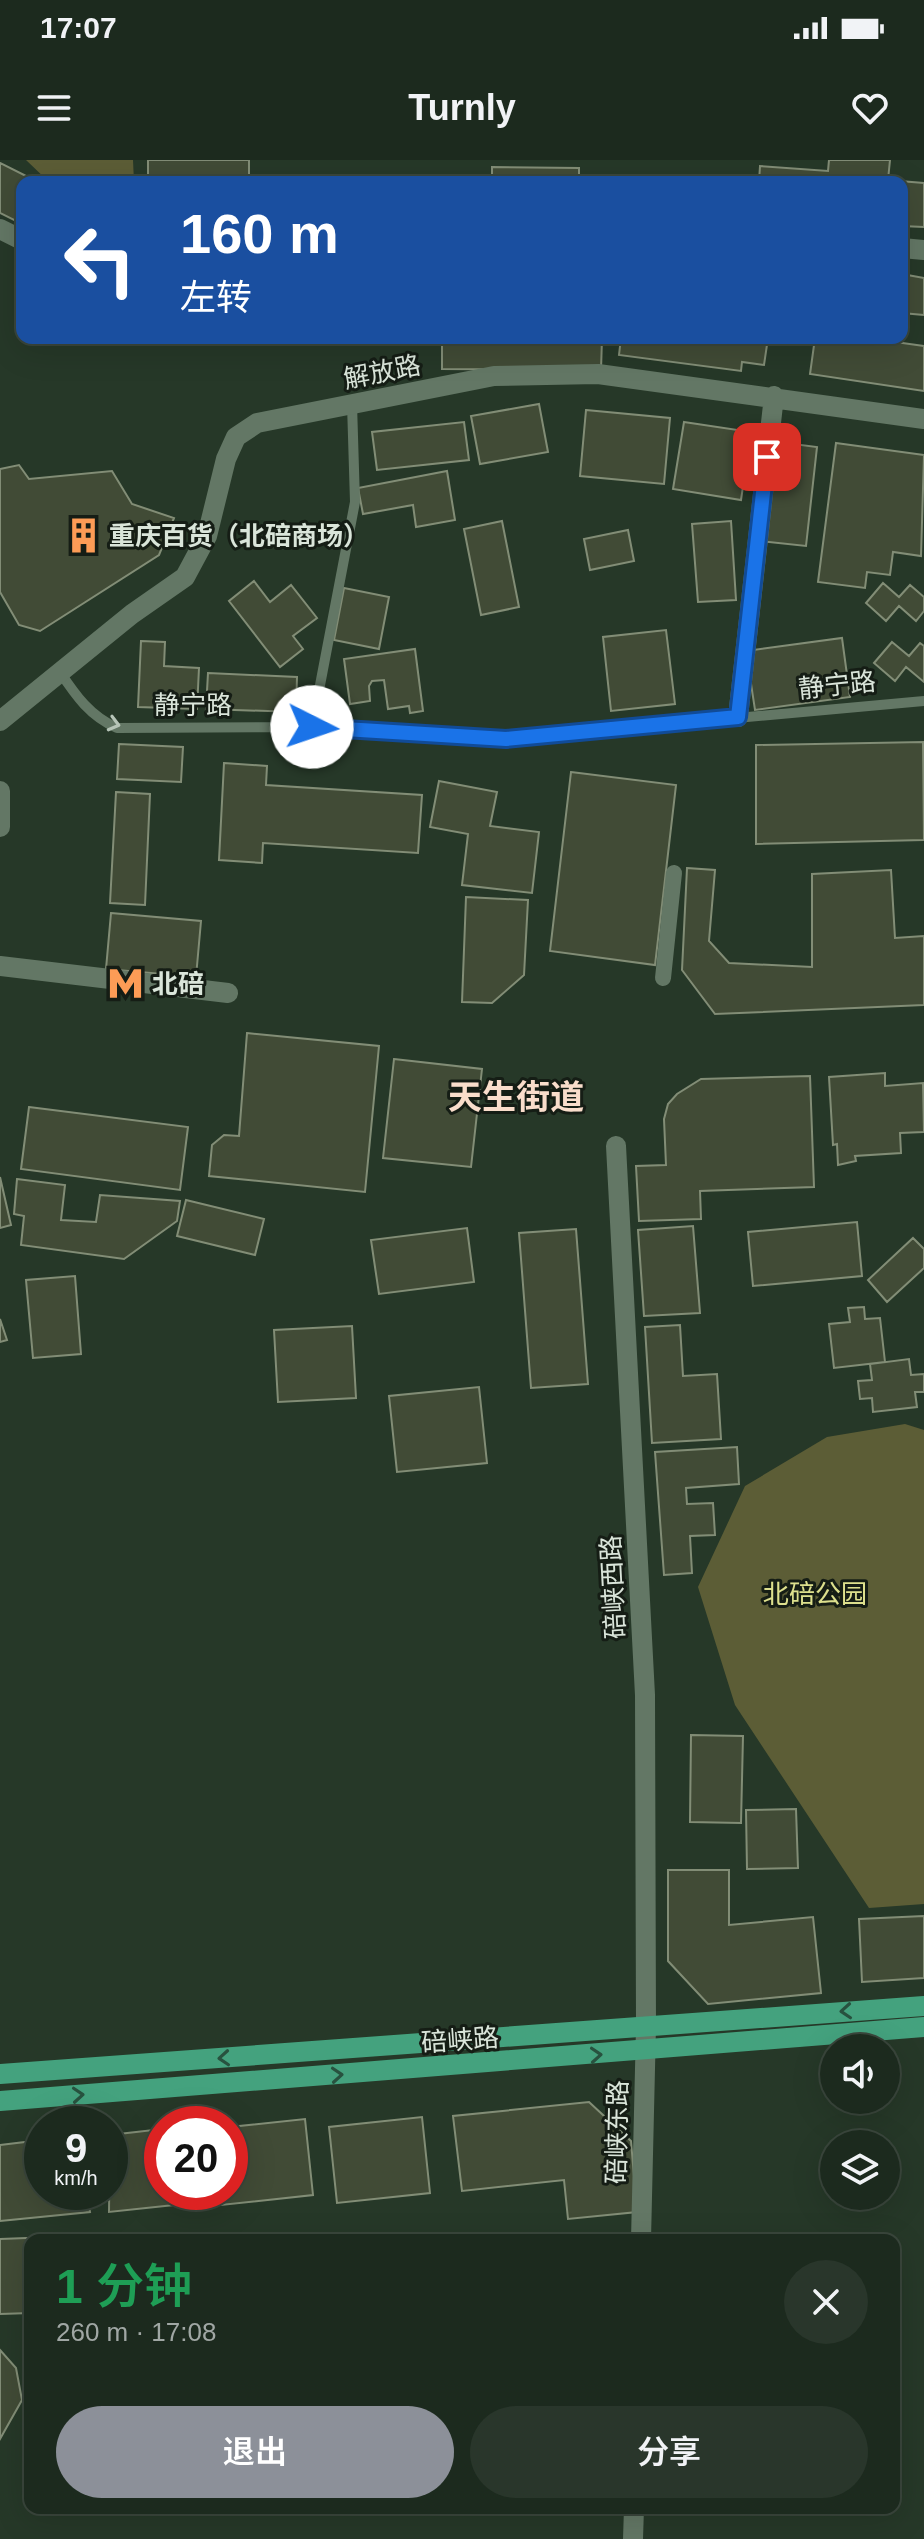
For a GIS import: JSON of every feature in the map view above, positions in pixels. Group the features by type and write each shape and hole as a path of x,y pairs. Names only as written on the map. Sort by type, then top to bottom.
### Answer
{"main road":[{"name":"碚峡路","path":"0,2074 924,2006"},
{"name":"碚峡路","path":"0,2101 645,2052 924,2027"}],"street":[{"name":"解放路","path":"2,720 185,577 207,536 226,459 236,437 257,423 494,376 569,374 598,374 774,396 924,419"},
{"path":"738,717 774,396"},
{"path":"0,791 0,827"},
{"path":"663,978 674,873"},
{"path":"0,966 228,993"},
{"name":"碚峡西路","path":"616,1146 645,1695 646,2026"},
{"name":"碚峡东路","path":"641,2234 646,2026"},
{"path":"633,2539 634,2514"}],"lane":[{"path":"312,727 355,502 352,404"},
{"name":"静宁路","path":"60,672 78,700 100,720 117,728 312,727 506,739 924,701"}],"green space":[{"path":"26,160 133,160 134,176 43,176"},
{"name":"北碚公园","path":"905,1424 924,1430 924,1904 869,1908 735,1705 698,1587 745,1486 827,1437"}],"building":[{"path":"148,160 249,160 249,176 148,176"},
{"path":"829,160 890,160 888,176 759,176 760,166 828,171"},
{"path":"0,163 26,176 16,176 16,221 0,213"},
{"path":"492,167 579,168 579,176 492,176"},
{"path":"908,182 924,183 924,227 908,226"},
{"path":"908,275 924,278 924,315 908,314"},
{"path":"442,344 602,344 601,370 442,369"},
{"path":"620,344 767,344 764,365 742,362 741,371 619,355"},
{"path":"814,344 924,346 924,391 810,374"},
{"path":"539,404 548,452 480,464 471,416"},
{"path":"586,410 670,418 664,484 580,476"},
{"path":"464,422 469,460 377,470 372,432"},
{"path":"684,422 751,432 741,500 673,489"},
{"path":"770,441 817,447 806,546 759,541"},
{"path":"836,443 924,455 921,556 893,552 890,575 867,572 865,588 818,582"},
{"name":"重庆百货（北碚商场）","path":"19,465 29,479 112,471 132,504 174,518 159,555 40,631 19,625 0,592 0,469"},
{"path":"447,471 455,520 416,527 413,505 363,514 358,488"},
{"path":"502,521 519,607 481,615 464,529"},
{"path":"731,521 736,600 698,602 692,524"},
{"path":"628,530 634,561 590,570 584,539"},
{"path":"254,581 270,602 291,585 317,618 293,636 303,649 280,667 229,601"},
{"path":"883,583 899,597 910,585 924,597 924,611 916,621 899,606 886,621 866,603"},
{"path":"344,588 389,597 379,649 334,640"},
{"path":"666,630 675,704 611,711 603,637"},
{"path":"842,638 850,697 755,710 746,651"},
{"path":"141,641 165,642 164,666 199,668 197,709 138,707"},
{"path":"892,642 909,656 920,643 924,646 924,682 906,667 895,681 874,663"},
{"path":"415,649 423,711 410,713 409,706 388,709 384,680 372,681 369,686 370,701 350,704 344,659"},
{"path":"208,673 297,677 296,712 206,709"},
{"path":"923,742 924,840 756,844 756,745"},
{"path":"119,744 183,747 181,782 117,779"},
{"path":"224,763 267,766 266,785 422,795 418,853 263,843 262,863 219,860"},
{"path":"571,772 676,785 655,965 550,951"},
{"path":"439,781 497,792 490,826 539,832 532,893 462,885 468,834 430,827"},
{"path":"116,792 150,794 145,905 110,903"},
{"path":"687,868 715,870 709,941 729,963 812,967 812,874 891,870 895,938 924,936 924,1005 715,1014 682,970"},
{"path":"466,897 528,900 524,975 492,1003 462,1002"},
{"path":"111,913 201,921 196,977 106,969"},
{"path":"247,1033 379,1046 365,1192 209,1176 212,1145 224,1135 239,1136"},
{"path":"394,1059 482,1069 471,1167 383,1158"},
{"path":"885,1073 885,1086 923,1083 924,1132 900,1133 901,1153 855,1156 856,1161 838,1165 837,1144 833,1145 829,1077"},
{"path":"810,1076 814,1187 700,1191 701,1219 639,1221 636,1166 666,1165 664,1119 668,1104 677,1094 701,1079"},
{"path":"29,1107 188,1127 180,1190 21,1169"},
{"path":"0,1177 11,1225 0,1228"},
{"path":"17,1179 65,1185 61,1220 96,1222 100,1195 180,1201 177,1221 124,1259 21,1245 24,1216 14,1214"},
{"path":"186,1200 264,1219 255,1255 177,1236"},
{"path":"857,1222 862,1276 753,1286 748,1232"},
{"path":"693,1226 700,1313 644,1316 638,1230"},
{"path":"467,1228 474,1282 379,1294 371,1240"},
{"path":"576,1229 588,1384 531,1388 519,1233"},
{"path":"913,1238 924,1249 924,1268 887,1302 868,1280"},
{"path":"75,1276 81,1354 33,1358 26,1280"},
{"path":"864,1307 865,1319 880,1318 885,1362 834,1368 829,1324 850,1322 848,1308"},
{"path":"0,1319 7,1340 0,1342"},
{"path":"680,1325 683,1376 717,1374 721,1439 652,1443 645,1327"},
{"path":"352,1326 356,1398 278,1402 274,1330"},
{"path":"909,1359 911,1375 924,1374 924,1392 915,1392 917,1407 873,1412 872,1398 860,1399 858,1381 872,1380 870,1364"},
{"path":"479,1387 487,1463 397,1472 389,1396"},
{"path":"737,1447 739,1484 686,1488 687,1504 713,1503 715,1535 690,1536 692,1573 664,1575 655,1452"},
{"path":"691,1735 743,1736 741,1823 690,1822"},
{"path":"796,1809 798,1868 747,1869 746,1810"},
{"path":"668,1870 729,1870 729,1925 813,1917 821,1993 708,2004 668,1961"},
{"path":"924,1916 924,1978 862,1982 859,1919"},
{"path":"589,2102 631,2141 637,2212 568,2219 564,2180 462,2191 453,2116"},
{"path":"422,2117 430,2193 337,2203 329,2127"},
{"path":"305,2119 313,2195 248,2202 248,2125"},
{"path":"144,2131 144,2208 128,2210 128,2133"},
{"path":"24,2142 24,2210 90,2212 0,2221 0,2145"},
{"path":"24,2238 24,2313 0,2314 0,2239"},
{"path":"0,2350 16,2368 22,2400 0,2439"}],"place":[{"name":"重庆百货（北碚商场）","path":"83,536"},
{"name":"北碚","path":"126,984"}],"district":[{"name":"天生街道","path":"516,1097"}],"route":[{"path":"312,727 506,739 738,717 767,457"}]}
